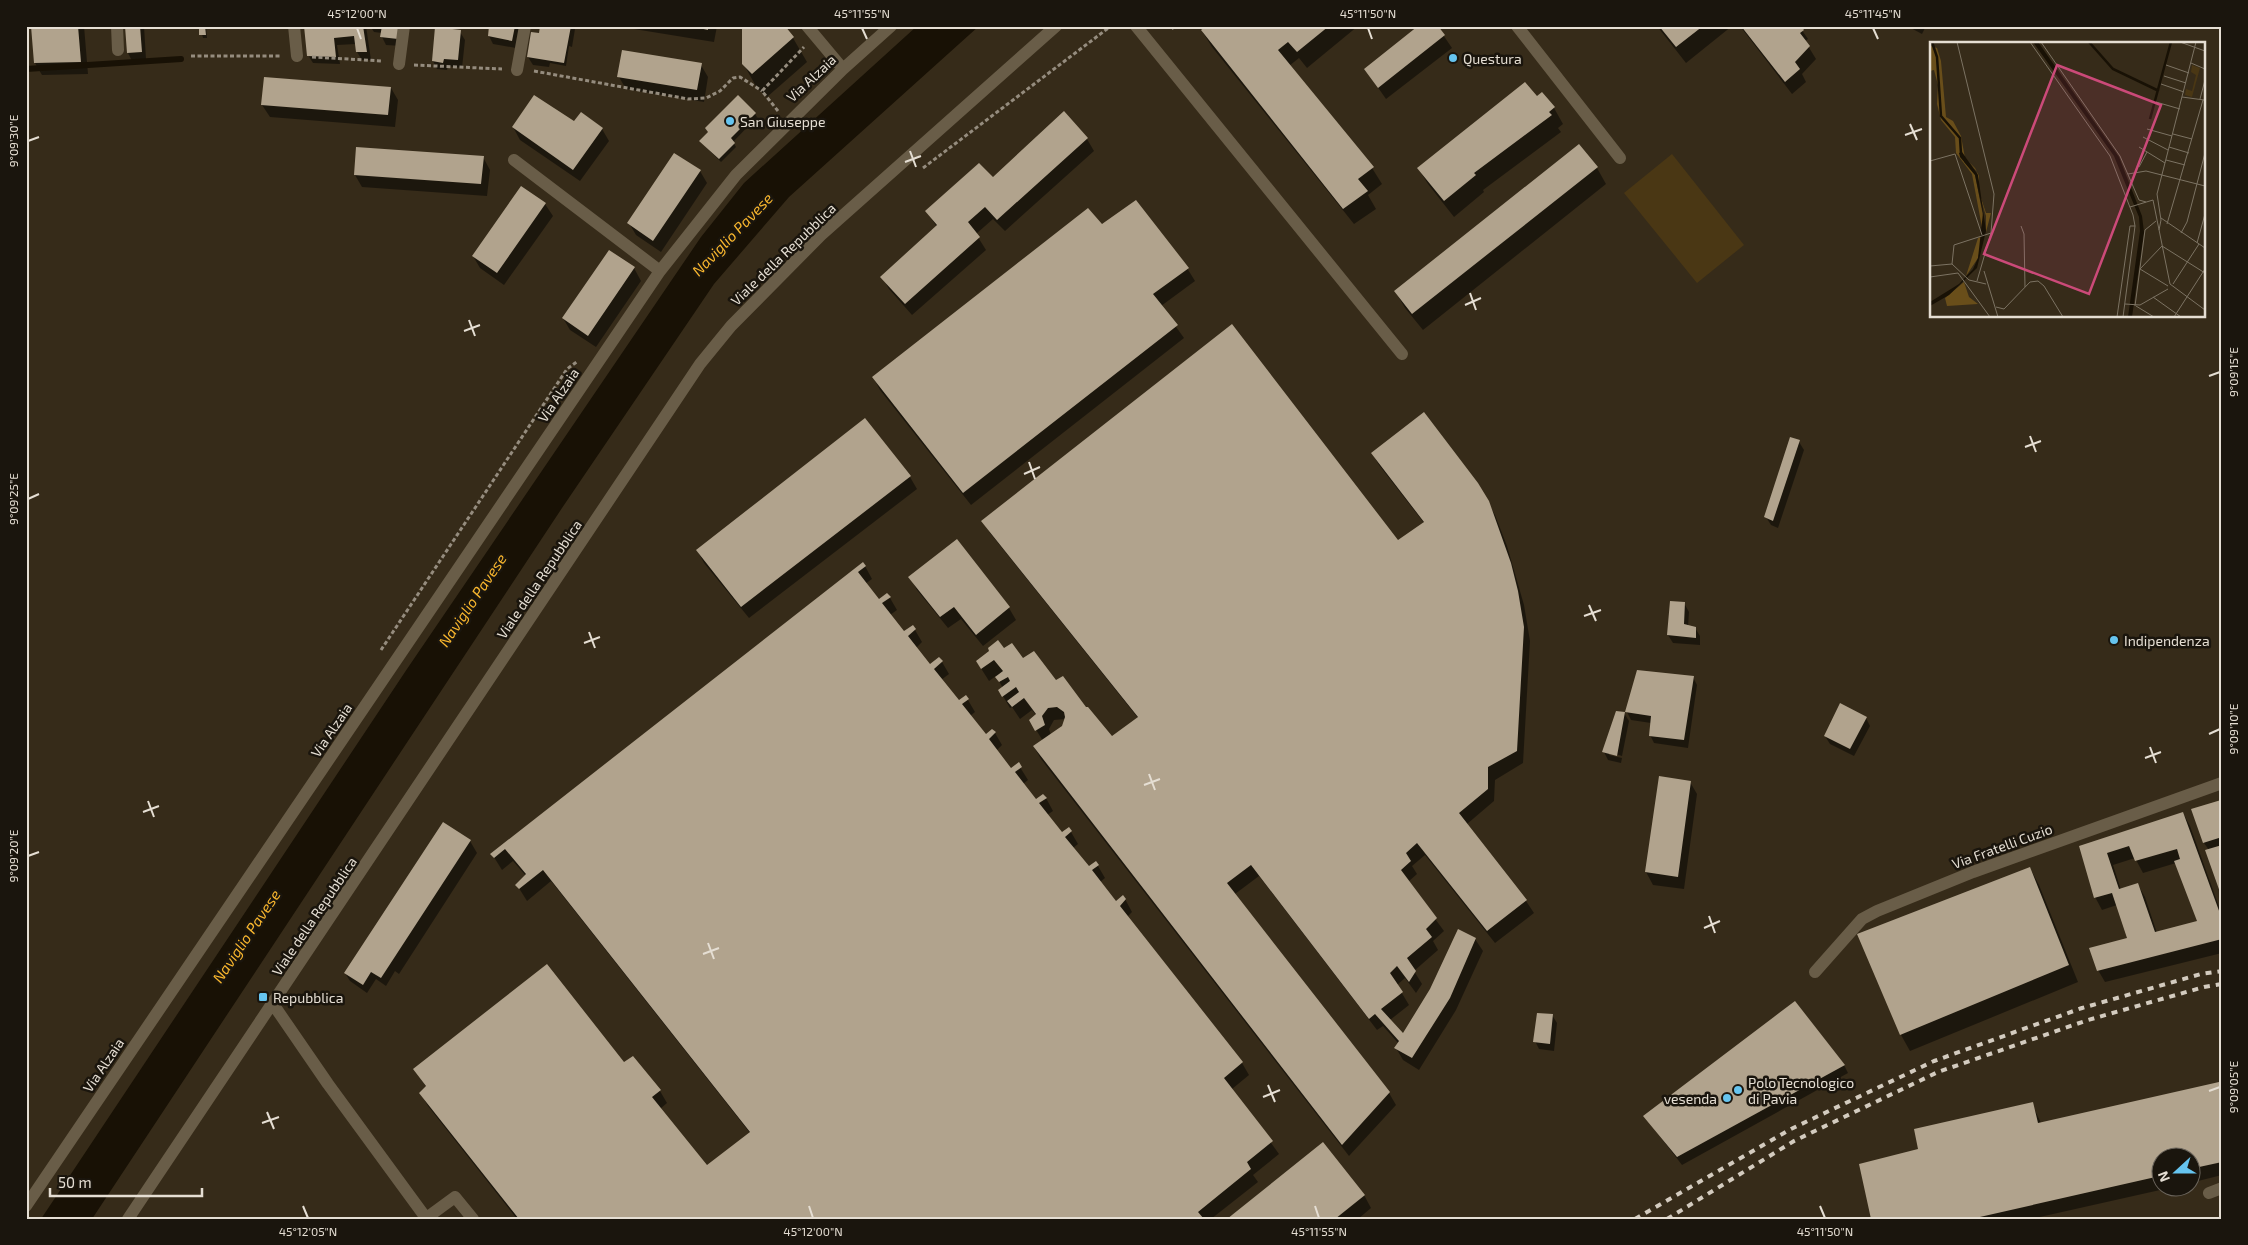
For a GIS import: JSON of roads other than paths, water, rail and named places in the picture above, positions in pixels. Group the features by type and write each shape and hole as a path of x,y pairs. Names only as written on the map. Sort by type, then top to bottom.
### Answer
{"street":[{"path":"117,26 118,50"},
{"path":"294,26 297,56"},
{"path":"399,64 404,26"},
{"path":"517,70 524,26"},
{"name":"Via Alzaia","path":"26,1206 660,271 736,174 786,123 891,26"},
{"name":"Viale della Repubblica","path":"128,1219 700,364 731,326 820,235 1056,26"},
{"path":"1136,26 1402,354"},
{"path":"1517,26 1620,158"},
{"path":"811,31 843,69"},
{"path":"514,160 660,271"},
{"name":"Via Fratelli Cuzio","path":"1815,972 1862,919 1877,911 1973,872 2222,783"},
{"path":"273,1004 425,1218 455,1197 473,1219"},
{"path":"2209,1193 2222,1188"}],"water":[{"name":"Naviglio Pavese","path":"917,26 979,26 789,197 714,284 562,508 92,1219 41,1219 407,669 701,237 744,183"}],"waterway":[{"path":"26,69 181,59"}],"railway":[{"path":"1635,1219 1791,1129 1934,1061 2082,1008 2201,974 2222,971"},
{"path":"1667,1219 1794,1141 1938,1072 2088,1020 2204,987 2222,984"}],"place":[{"name":"Questura","path":"1453,58"},
{"name":"San Giuseppe","path":"730,121"},
{"name":"Indipendenza","path":"2114,640"},
{"name":"Repubblica","path":"263,997"},
{"name":"Polo Tecnologico di Pavia","path":"1738,1090"},
{"name":"vesenda","path":"1727,1098"}]}
